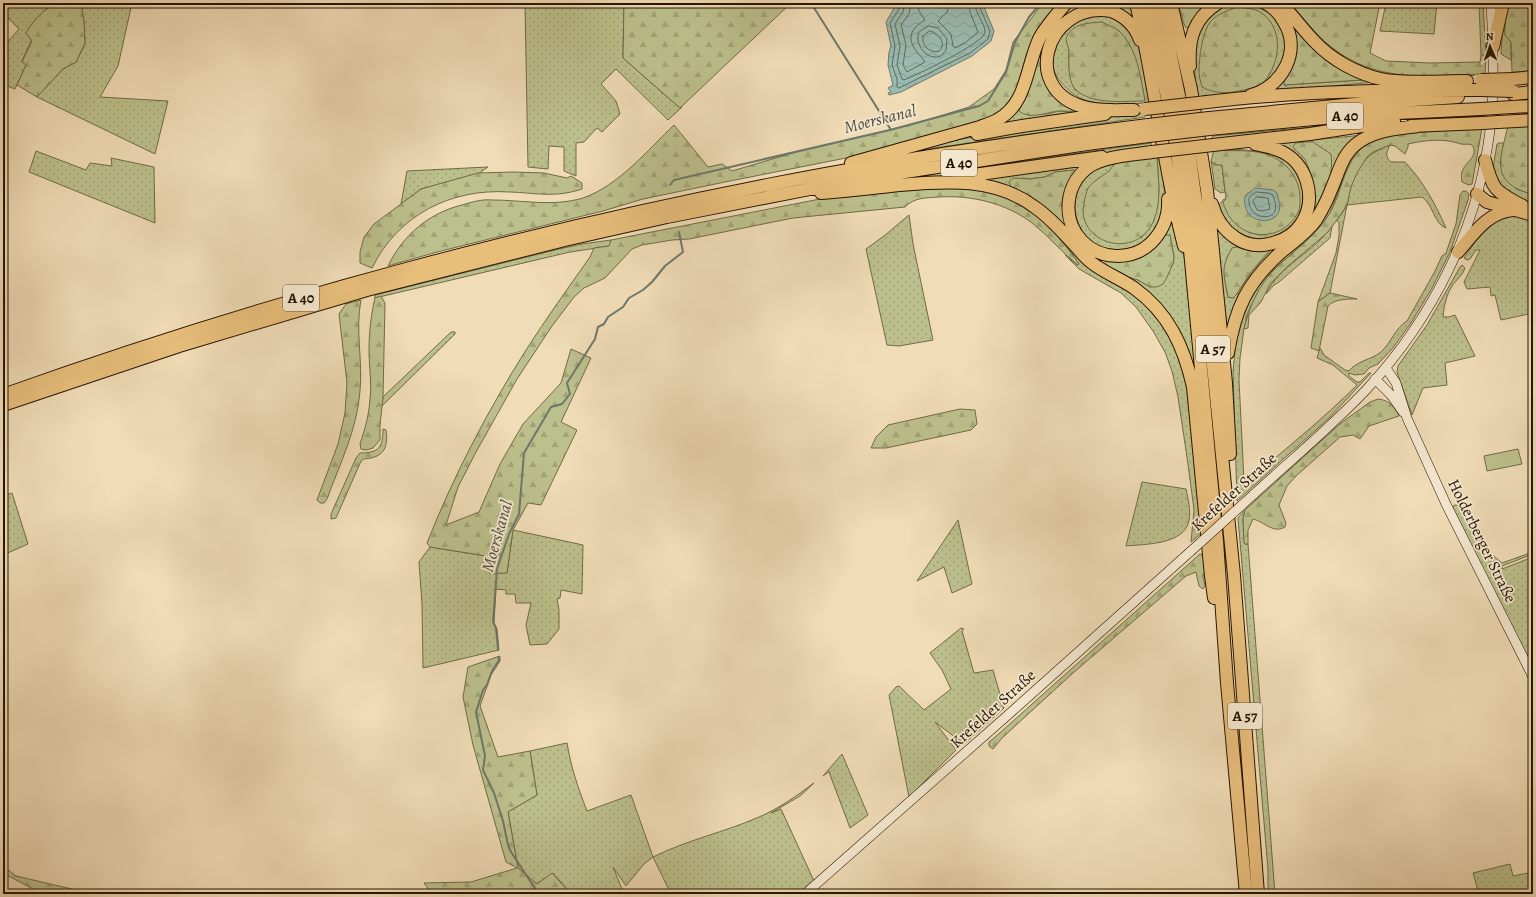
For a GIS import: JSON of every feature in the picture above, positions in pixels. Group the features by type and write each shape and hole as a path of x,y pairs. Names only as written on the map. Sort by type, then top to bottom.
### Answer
{"highway":[{"path":"802,178 980,127 997,120 1006,114 1021,93 1032,57 1040,38 1050,21 1066,3"},
{"path":"1136,3 1146,45 1165,162 1196,310"},
{"name":"A 57","path":"1148,3 1173,127 1187,218 1217,541 1227,683 1246,894"},
{"name":"A 57","path":"1160,3 1184,125 1198,216 1234,575 1258,894"},
{"path":"1171,3 1191,89 1207,190 1222,336 1230,434"},
{"path":"1191,89 1189,55 1191,38 1200,19 1208,10 1218,3"},
{"path":"886,153 951,138 1022,126 1207,102 1254,94 1270,86 1280,77 1287,65 1291,53 1291,40 1287,27 1280,15 1265,3"},
{"path":"1279,3 1315,42 1330,55 1363,73 1380,79 1398,81 1467,80 1481,88"},
{"path":"1493,47 1503,3"},
{"path":"1139,110 1094,109 1066,98 1056,88 1049,77 1046,64 1046,52 1055,30 1062,20 1083,9 1105,9 1122,17 1133,26 1139,35 1153,88"},
{"path":"1228,99 1343,92 1481,88 1513,78 1533,77"},
{"path":"1343,92 1357,89 1467,80"},
{"name":"A 40","path":"3,395 168,339 342,286 554,231 802,178 966,150 1148,131 1481,88 1513,92 1533,92"},
{"name":"A 40","path":"1210,123 1533,106"},
{"path":"918,184 1083,159 1213,146 1310,134 1481,109"},
{"path":"1310,134 1418,126 1533,120"},
{"path":"1234,575 1228,353 1236,318 1250,286 1261,272 1304,234 1315,221 1325,204 1342,163 1355,146 1369,136 1382,131 1418,126"},
{"name":"A 40","path":"3,405 179,346 367,290 564,240 770,196 897,172 1088,144 1148,131"},
{"path":"1207,190 1220,223 1235,239 1246,244 1258,246 1270,244 1287,237 1301,224 1308,207 1309,191 1307,180 1297,164 1288,155 1279,150 1251,144 1236,143"},
{"path":"1137,154 1105,160 1091,166 1080,175 1071,190 1068,203 1069,217 1075,231 1082,242 1101,253 1112,256 1134,254 1144,249 1158,236 1167,216 1168,202 1165,162"},
{"path":"1485,160 1489,176 1497,191 1533,215"},
{"path":"770,196 796,196 943,182 974,183 991,186 1021,198 1036,207 1053,221 1092,263 1135,289 1151,303 1165,318 1174,333 1188,364 1193,387 1211,576 1222,665 1227,683"},
{"path":"1477,194 1487,202 1523,208"},
{"path":"1458,252 1491,216 1502,211 1523,208"}],"main road":[{"name":"Krefelder Straße","path":"805,894 1009,714 1321,434 1386,368 1424,316 1436,296 1458,252 1472,212 1485,160 1490,128 1493,47 1491,3"},
{"name":"Holderberger Straße","path":"1386,368 1396,383 1407,418 1446,504 1533,677"},
{"name":"Holderberger Straße","path":"1375,379 1391,395 1407,418"}],"green space":[{"path":"3,3 55,3 45,10 22,61 26,65 15,89 3,84 3,47 19,29 3,13"},
{"path":"55,3 81,3 85,43 76,62 63,69 37,97 17,85 26,65 22,62 32,41 26,33 39,16"},
{"path":"81,3 132,3 118,66 100,97 168,101 155,154 37,97 63,69 76,62 85,44"},
{"path":"624,3 623,58 680,108 682,107 668,120 616,69 601,84 616,101 620,114 602,132 597,128 584,142 576,143 576,176 564,171 564,147 549,146 548,169 528,167 525,4"},
{"path":"624,3 791,3 680,108 623,58"},
{"path":"1043,3 1059,3 1046,17 1035,33 1026,56 1015,94 1000,112 987,120 900,145 846,158 643,199 603,211 437,252 388,266 394,255 409,235 428,220 450,209 484,200 549,203 572,201 596,192 608,185 632,166 674,125 708,167 722,164 732,171 796,152 914,124 969,107 994,89 1006,70 1013,42"},
{"path":"1069,3 1076,3 1075,5 1088,3 1132,3 1136,19 1083,7 1072,11 1061,19 1053,28 1044,50 1044,42 1028,115 1047,114 1059,111 1071,112 1055,89 1092,111 994,126 998,122 1039,45"},
{"path":"1178,3 1209,3 1190,26 1186,28"},
{"path":"1234,3 1258,7 1268,12 1276,19 1282,28 1285,38 1286,49 1282,62 1268,81 1253,88 1230,94 1197,97 1195,54 1201,28 1209,17 1219,9"},
{"path":"1287,3 1290,3 1329,45 1348,58 1366,67 1428,76 1475,75 1456,77 1400,77 1376,72 1360,66 1333,50"},
{"path":"1290,3 1380,3 1370,53 1386,61 1430,63 1480,62 1481,55 1486,55 1485,74 1424,76 1404,75 1367,67 1348,58 1330,46 1314,31"},
{"path":"1386,3 1437,3 1434,34 1380,31"},
{"path":"1479,3 1483,3 1486,55 1481,55"},
{"path":"1508,3 1510,3 1507,8 1505,35 1511,42 1511,60 1501,54 1503,21"},
{"path":"1510,3 1533,3 1533,71 1512,72 1511,42 1505,35 1507,8"},
{"path":"1236,7 1248,8 1260,12 1271,23 1277,37 1276,60 1268,76 1263,82 1253,88 1228,92 1210,91 1202,87 1199,76 1205,31 1213,19"},
{"path":"1093,14 1112,17 1122,23 1130,31 1137,42 1141,54 1148,79 1152,102 1117,105 1090,102 1069,91 1059,80 1053,66 1052,58 1054,47 1068,24","holes":["1126,40 1138,69 1145,100 1115,101 1095,99 1075,90 1069,70 1069,49"]},
{"path":"1102,22 1119,31 1130,46 1140,73 1145,101 1119,102 1101,100 1084,95 1077,91 1074,87 1069,72 1069,50 1066,38 1074,28 1082,24"},
{"path":"1292,23 1362,80 1284,85 1284,81 1295,58 1297,49"},
{"path":"1290,26 1302,31 1376,82 1267,92 1282,79","holes":["1295,33 1361,80 1284,85 1295,54"]},
{"path":"1044,40 1044,61 1075,110 1059,111 1039,115 1023,114 1019,111"},
{"path":"1145,113 1145,117 901,153 977,136"},
{"path":"1356,123 1213,141 1212,136"},
{"path":"1508,126 1533,126 1533,202 1530,201 1528,193 1507,182 1503,174 1501,157"},
{"path":"1482,128 1472,184 1469,185 1462,182 1461,176 1462,171 1474,153 1472,145 1441,140 1421,141 1408,144 1405,154 1395,146 1390,145 1373,152 1367,157 1357,173 1351,187 1347,205 1337,220 1327,233 1288,266 1270,284 1261,302 1249,315 1248,328 1244,329 1251,305 1263,283 1274,270 1312,236 1325,220 1331,211 1350,164 1355,155 1362,148 1377,139 1398,134"},
{"path":"1459,129 1403,134 1351,163 1345,174 1331,211 1325,221 1306,241 1272,271 1258,292 1247,314 1240,358 1239,380 1244,481 1251,478 1292,444 1357,385 1333,365 1317,358 1320,348 1324,355 1345,370 1349,371 1356,365 1381,352 1399,328 1407,321 1442,256 1446,253 1456,224 1460,195 1463,191 1466,191 1469,194 1450,252 1432,288 1411,323 1392,349 1378,364 1369,368 1364,374 1355,375 1349,373 1349,376 1357,382 1360,382 1369,373 1371,373 1330,417 1237,501 1233,371 1236,340 1246,305 1258,285 1271,269 1305,239 1350,159 1361,145 1390,133"},
{"path":"1363,135 1354,142 1341,160 1324,200 1314,217 1302,231 1262,268 1255,277 1243,296 1228,337 1215,223 1239,243 1262,248 1284,241 1301,225 1311,204 1311,182 1299,160 1272,144","holes":["1237,247 1251,251 1271,249 1251,272 1236,295 1233,298 1228,297 1224,272 1226,261 1232,248"]},
{"path":"1313,142 1331,154 1332,162 1328,184 1313,212 1310,172 1304,158 1295,150 1293,146 1296,143"},
{"path":"1151,143 1152,148 943,176 881,182 961,169"},
{"path":"1504,143 1500,163 1516,189 1528,193 1530,201 1533,202 1533,204 1517,199 1497,183 1493,168 1497,144"},
{"path":"1390,145 1387,157 1391,162 1405,162 1412,169 1438,211 1446,228 1442,226 1429,204 1422,197 1347,205 1351,186 1361,165 1375,152"},
{"path":"1225,149 1251,151 1263,153 1276,156 1286,161 1295,169 1301,179 1303,193 1301,210 1293,224 1281,233 1263,239 1246,236 1232,228 1219,205 1224,199 1226,199 1248,232 1259,235 1267,235 1283,163 1270,156 1256,152 1214,150"},
{"path":"1214,150 1257,152 1271,156 1283,163 1292,173 1298,185 1300,201 1299,209 1293,221 1281,230 1266,234 1251,233 1236,225 1228,215 1224,206 1223,202 1226,199 1222,165 1216,165 1211,161"},
{"path":"36,151 86,170 90,163 112,166 111,158 154,167 155,223 29,172"},
{"path":"1157,156 1161,156 1164,182 1164,201 1158,225 1147,239 1137,246 1117,251 1100,247 1086,236 1078,222 1075,205 1079,188 1091,173 1111,163 1143,157 1114,164 1110,171 1141,238 1154,221 1159,191"},
{"path":"1157,156 1159,188 1158,205 1154,220 1146,233 1135,241 1122,244 1109,242 1098,237 1089,228 1084,217 1084,203 1086,193 1090,185 1119,162 1129,159"},
{"path":"1211,161 1213,164 1222,165 1225,192 1221,193 1215,189"},
{"path":"1088,164 1070,188 1074,170 1055,172 1045,177 1030,179 1022,178 1015,189 975,180"},
{"path":"488,167 478,174 421,189 401,204 407,171"},
{"path":"1074,170 1075,176 1068,186 1078,241 1011,187 1009,182 1013,178 1030,179 1045,177 1055,172"},
{"path":"478,173 544,173 567,178 571,176 582,183 582,189 554,194 488,192 447,200 412,220 396,233 383,249 372,268 360,263 360,252 364,237 374,224 421,189"},
{"path":"957,187 994,192 1020,204 1031,211 1052,230 1079,264 1078,265 1072,260 1044,233 1022,216 1000,205 963,197 921,199 913,201 905,207 793,218 689,239 642,245 632,249 605,278 584,288 574,297 552,326 517,379 458,487 446,525 479,512 500,464 523,424 561,383 571,349 591,358 561,422 577,430 541,505 528,503 513,530 507,573 490,574 486,556 430,547 427,543 448,493 498,396 549,315 590,257 594,248 609,246 611,240 820,199 855,194"},
{"path":"1347,205 1330,293 1318,302 1336,253 1339,236 1339,223 1337,220"},
{"path":"909,215 913,244 933,340 899,346 887,345 866,249"},
{"path":"1510,215 1533,220 1533,313 1501,320 1495,295 1491,296 1490,287 1467,289 1464,282 1480,250 1476,250 1470,259 1467,260 1464,258 1480,235 1494,220"},
{"path":"1169,217 1175,220 1183,251 1198,381 1195,381 1194,365 1190,365 1176,331 1115,273 1138,280 1150,287 1173,264 1174,257 1170,235 1146,253 1127,261 1094,261 1089,250 1135,256"},
{"path":"1332,226 1330,238 1274,285 1266,294 1272,284 1288,266 1316,244"},
{"path":"1164,235 1170,235 1174,257 1173,264 1166,279 1163,284 1157,287 1150,287 1138,280 1115,273 1098,262 1097,259 1121,261 1136,259 1154,247"},
{"path":"611,240 610,246 570,252 375,298 375,295 559,249"},
{"path":"1066,245 1091,269 1133,294 1144,304 1159,320 1179,353 1188,386 1203,532 1191,542 1194,510 1188,464 1178,397 1172,371 1165,352 1153,331 1136,307 1121,293 1079,269 1065,255 1077,265 1079,264"},
{"path":"1237,247 1251,251 1271,249 1251,272 1233,298 1228,297 1224,277 1224,267 1232,248"},
{"path":"1462,265 1465,268 1464,271 1452,286 1448,294 1443,317 1455,315 1475,356 1445,363 1447,385 1423,388 1412,415 1397,372 1398,366 1427,325"},
{"path":"1330,293 1357,299 1345,299 1334,302 1328,306 1319,351 1311,348 1318,302"},
{"path":"381,296 385,303 383,397 380,440 373,448 366,450 361,449 360,444 368,416 371,393 369,350 371,317 375,298"},
{"path":"361,300 359,311 359,334 361,380 358,405 352,433 327,499 324,503 320,503 317,500 338,444 345,413 347,383 339,314 346,304"},
{"path":"451,332 455,332 455,334 382,406 383,397"},
{"path":"1378,399 1391,404 1399,416 1369,426 1360,439 1353,435 1340,437 1296,476 1287,486 1279,505 1286,523 1285,527 1281,529 1273,528 1253,519 1248,530 1248,544 1245,544 1243,519 1245,510 1341,423 1370,402"},
{"path":"960,409 975,410 977,424 971,430 886,448 871,448 876,437 888,425"},
{"path":"383,429 386,430 387,439 385,448 380,454 361,461 336,518 331,519 331,514 356,458 360,453 372,452 379,448 381,445"},
{"path":"1518,449 1522,464 1487,471 1484,456"},
{"path":"1142,482 1186,489 1190,516 1189,520 1186,528 1172,539 1163,542 1126,546"},
{"path":"12,493 28,544 3,555 3,496"},
{"path":"1460,505 1482,546 1502,563 1533,552 1533,554 1502,566 1502,569 1533,557 1533,667 1453,510 1453,506"},
{"path":"1245,510 1243,519 1244,542 1245,544 1248,544 1275,894 1268,894 1268,869 1238,518"},
{"path":"958,520 972,584 952,593 944,567 917,581"},
{"path":"513,530 583,545 582,594 561,590 560,598 557,599 559,610 559,629 547,644 530,645 526,625 531,603 516,603 515,594 506,594 506,590 496,589 494,623 497,629 499,650 423,668 422,604 419,562 430,547 486,556 507,573"},
{"path":"1200,554 1205,556 1206,572 1203,576 1205,586 1203,589 1199,586 1196,572 1186,576 1073,673 1002,738 993,749 989,746 989,742"},
{"path":"961,628 964,629 962,631 974,673 993,670 1004,708 964,744 935,722 956,750 909,797 889,695 896,687 899,686 924,710 951,689 942,670 930,653"},
{"path":"500,656 500,661 491,675 480,706 498,757 530,751 537,795 508,812 518,868 537,884 552,873 571,894 432,894 424,883 471,882 517,868 506,862 473,745 463,697 468,667"},
{"path":"567,743 575,777 587,811 631,795 653,857 644,864 626,886 613,867 624,894 571,894 553,873 537,884 518,868 508,812 537,795 530,751"},
{"path":"842,754 868,815 850,828 829,772 830,771 823,776"},
{"path":"814,783 800,796 771,813 781,809 814,881 799,894 671,894 653,857 774,810 788,802"},
{"path":"1510,864 1513,876 1533,872 1533,894 1479,894 1473,873"},
{"path":"3,866 16,876 93,894 52,894 35,890 3,873"}],"water":[{"path":"897,3 984,3 984,7 994,31 991,41 972,56 901,92 889,95 888,93 891,92 888,88 893,85 888,65 891,46 886,22"},
{"path":"1255,188 1273,190 1277,193 1280,209 1276,216 1271,219 1259,220 1248,213 1245,206 1245,196"}],"waterway":[{"path":"811,3 891,130"},
{"name":"Moerskanal","path":"670,185 674,180 890,130 979,106 988,101 1006,72 1015,42 1029,17 1041,3"},
{"name":"Moerskanal","path":"498,650 496,628 493,622 497,569 509,534 519,514 524,453 551,407 562,404 570,394 567,383 595,339 598,327 604,324 608,317 623,307 629,298 643,290 652,282 665,266 683,252 679,232"},
{"name":"Moerskanal","path":"498,657 499,660 483,690 476,712 485,756 483,770 494,793 511,852 538,894"}]}
